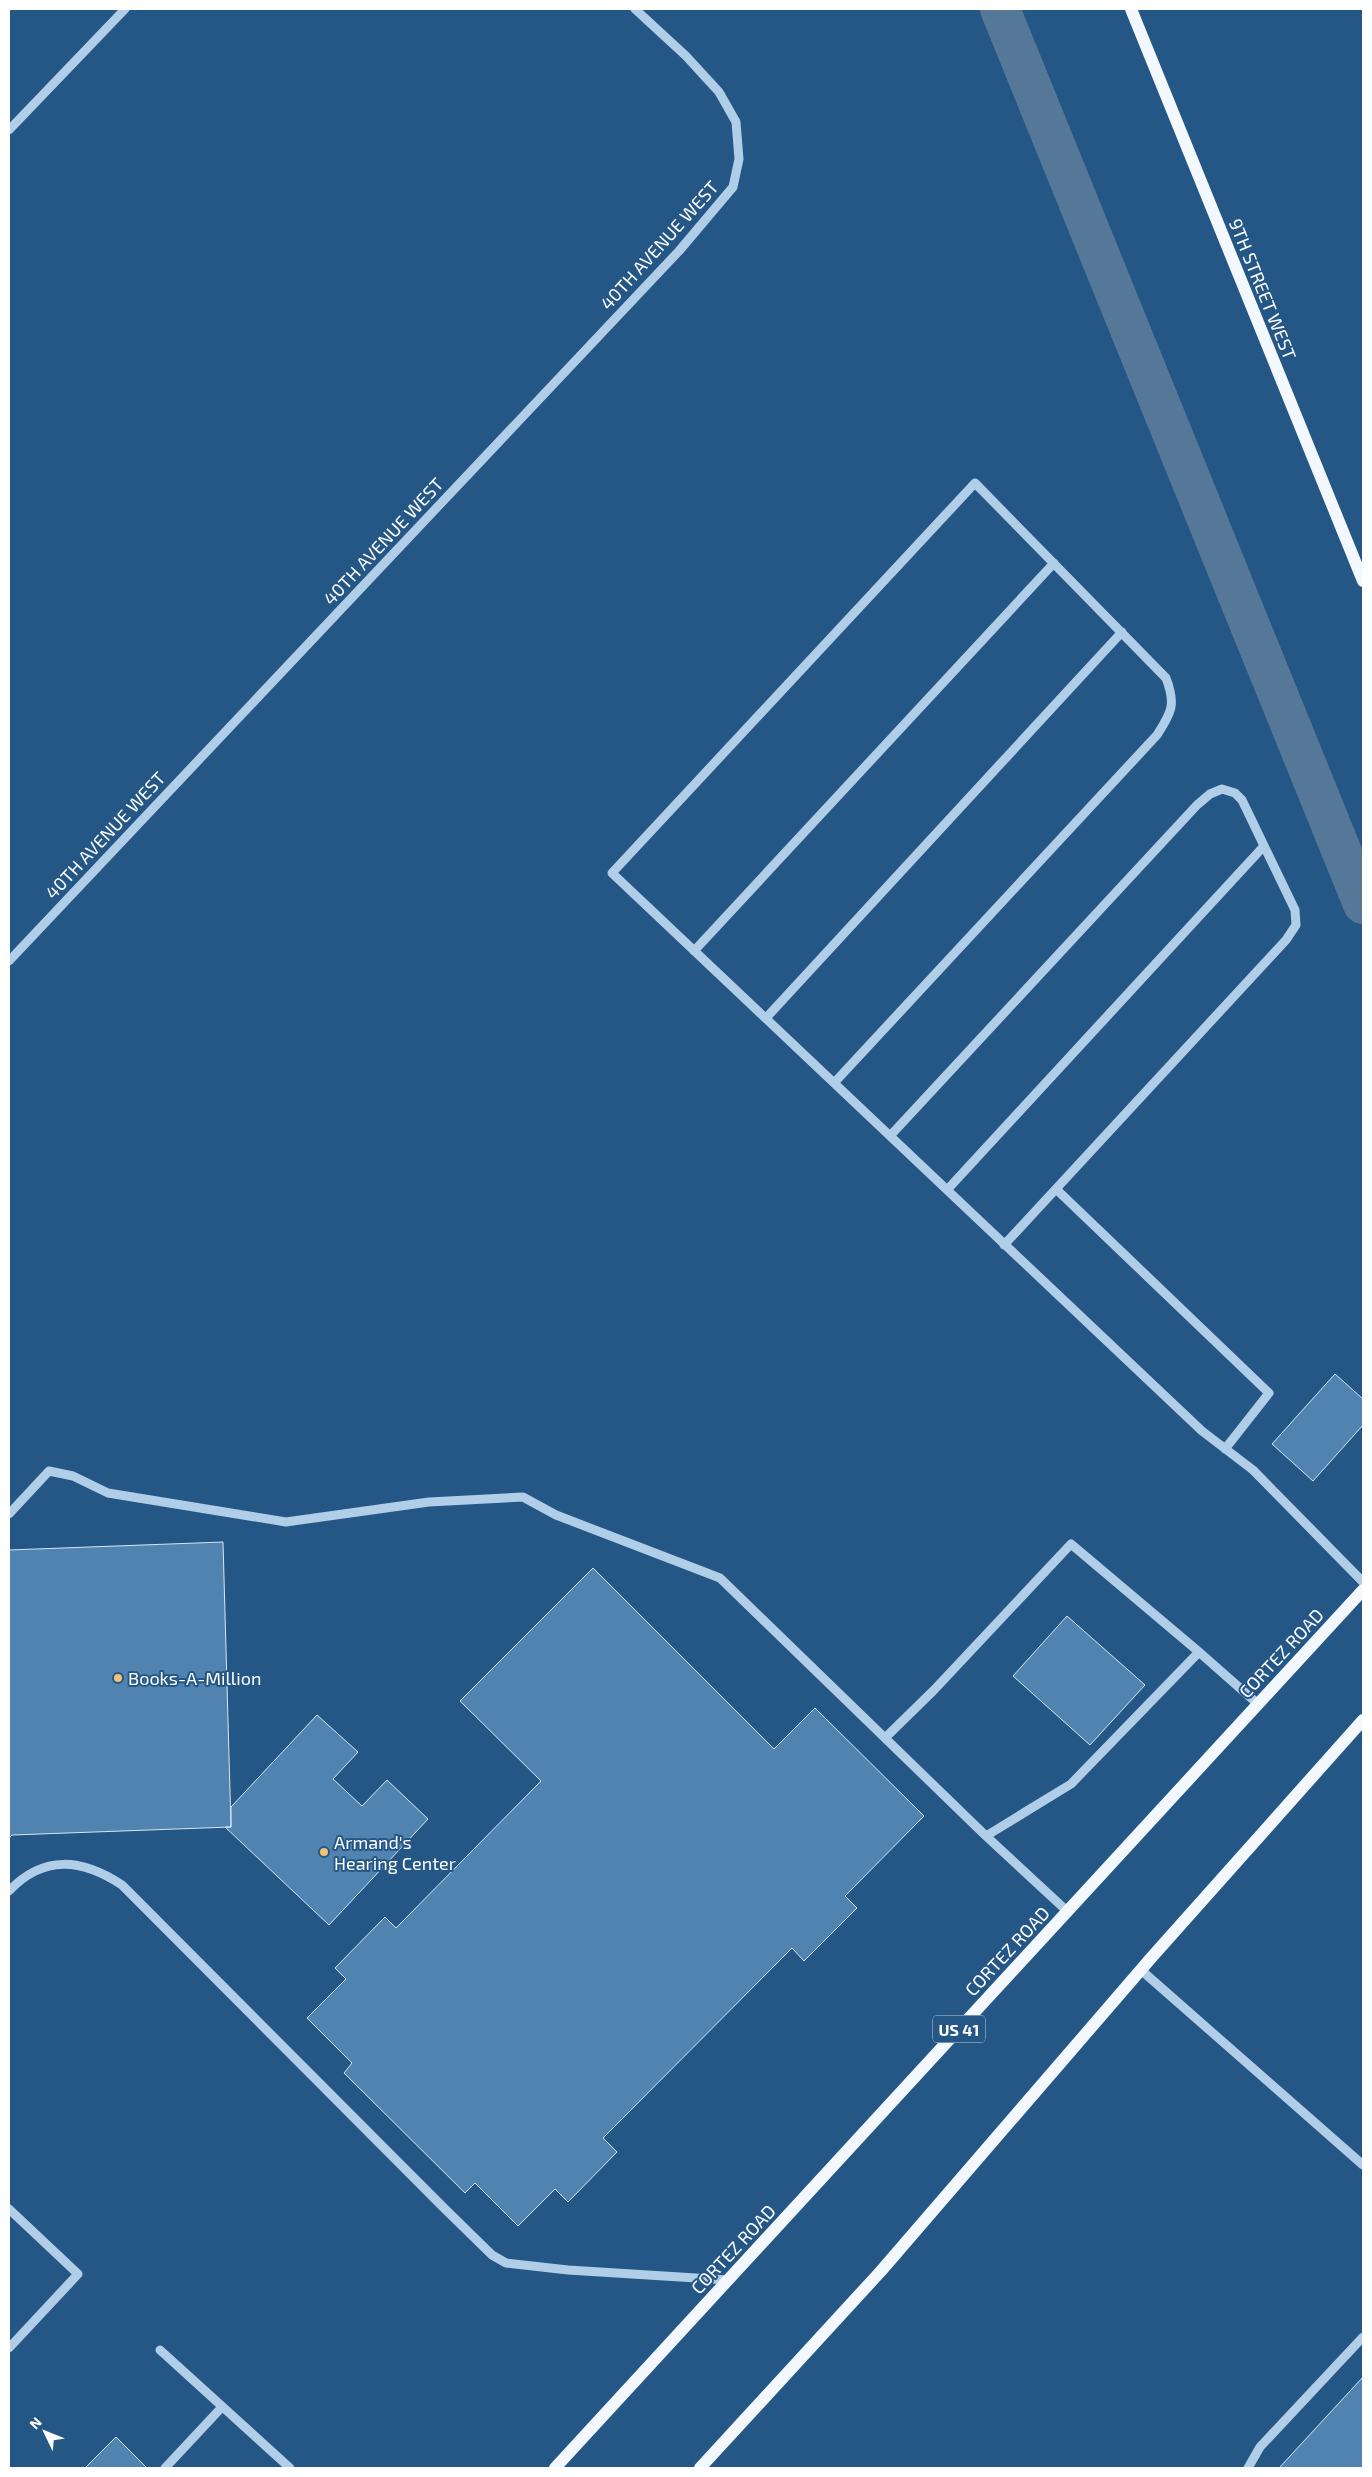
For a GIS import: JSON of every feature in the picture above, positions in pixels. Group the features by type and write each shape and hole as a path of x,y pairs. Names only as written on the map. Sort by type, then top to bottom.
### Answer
{"main road":[{"name":"9TH STREET WEST","path":"1130,9 1362,573"},
{"name":"CORTEZ ROAD","path":"555,2468 1363,1590"},
{"path":"700,2468 881,2271 1140,1970 1363,1720"}],"street":[{"path":"9,130 125,9"},
{"name":"40TH AVENUE WEST","path":"9,961 678,251 734,187 739,159 736,122 719,92 686,56 636,9"},
{"path":"834,1083 1157,734 1171,714 1172,694 1166,678 975,483 612,872 1004,1245 1202,1431 1253,1470 1363,1582"},
{"path":"694,951 1054,563"},
{"path":"766,1018 1122,632"},
{"path":"890,1136 1190,812 1210,794 1222,789 1234,793 1242,800 1294,910 1296,925 1286,940 1004,1245"},
{"path":"947,1190 1264,846"},
{"path":"1056,1189 1269,1393 1225,1449"},
{"path":"9,1514 49,1471 73,1476 108,1493 286,1522 429,1502 523,1497 556,1515 720,1578 986,1836 1068,1912"},
{"path":"886,1737 934,1690 1071,1544 1258,1704"},
{"path":"986,1836 1071,1784 1199,1652"},
{"path":"9,1891 24,1875 61,1864 84,1866 103,1873 122,1885 443,2207 492,2255 506,2263 568,2270 728,2280"},
{"path":"1140,1970 1363,2166"},
{"path":"9,2209 78,2274 10,2344"},
{"path":"1248,2468 1260,2447 1363,2337"},
{"path":"160,2350 290,2468"},
{"path":"165,2468 222,2406"}],"building":[{"path":"1335,1374 1363,1399 1363,1425 1313,1481 1272,1444"},
{"name":"Books-A-Million","path":"223,1542 231,1827 12,1835 9,1838 9,1550"},
{"path":"593,1568 774,1749 815,1708 924,1816 845,1896 857,1908 804,1961 792,1948 603,2138 617,2152 568,2202 555,2189 518,2226 475,2183 465,2193 344,2073 352,2063 307,2018 346,1979 335,1968 385,1917 396,1928 541,1781 460,1701"},
{"path":"1067,1616 1145,1685 1090,1745 1013,1676"},
{"path":"317,1715 358,1752 333,1779 362,1806 387,1780 428,1819 329,1925 225,1827 231,1827 231,1807"},
{"path":"1363,2377 1363,2468 1279,2468"},
{"path":"116,2437 147,2468 85,2468"}],"waterway":[{"path":"1000,9 1363,904"}],"place":[{"name":"Books-A-Million","path":"118,1678"},
{"name":"Armand's Hearing Center","path":"324,1852"}]}
